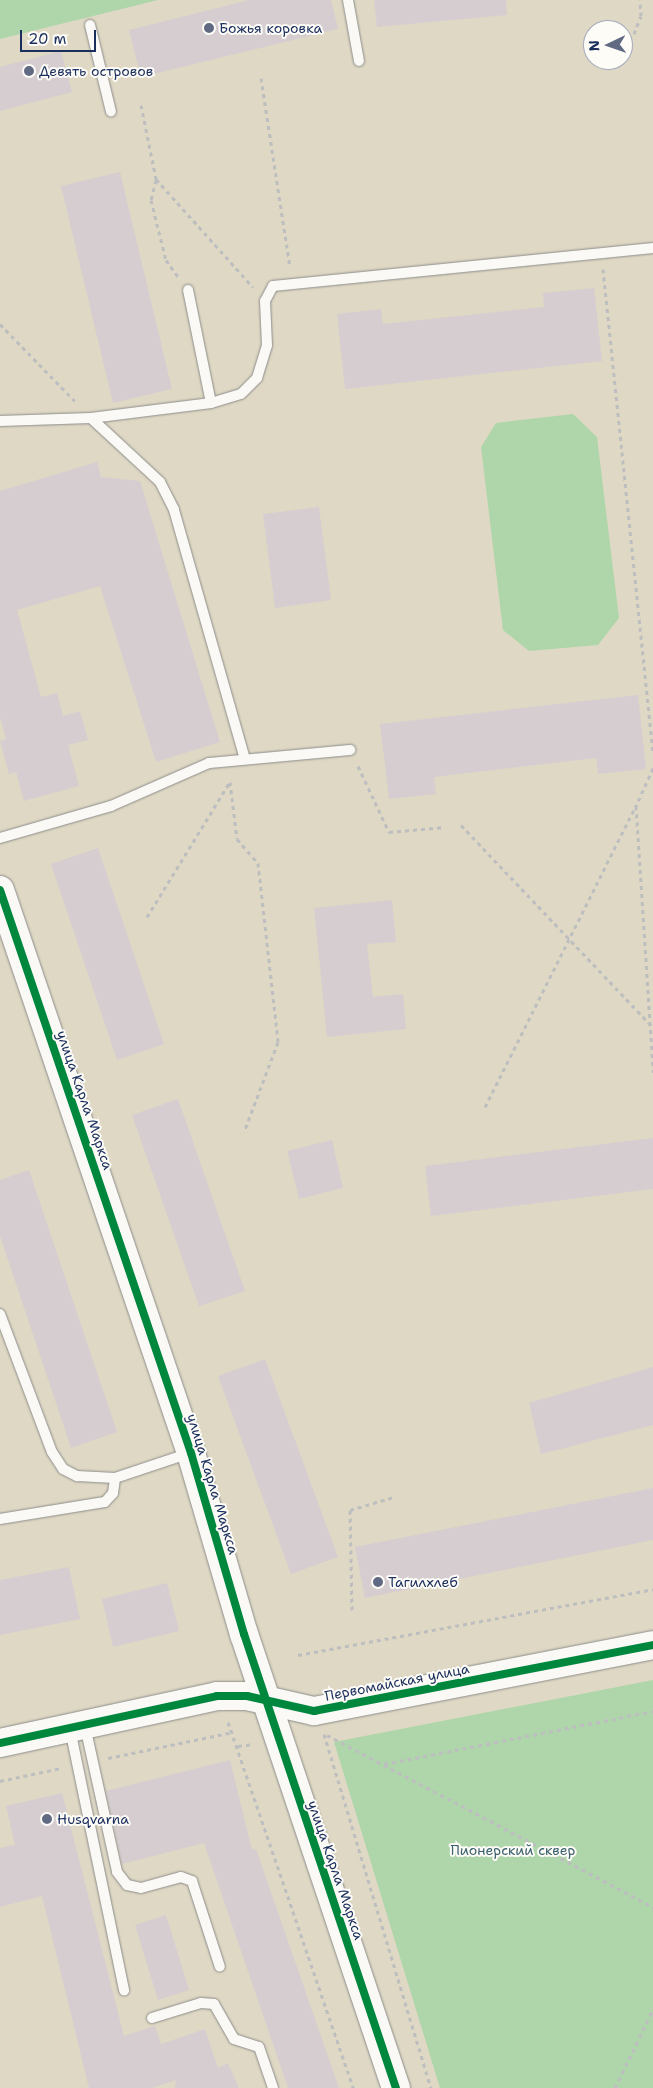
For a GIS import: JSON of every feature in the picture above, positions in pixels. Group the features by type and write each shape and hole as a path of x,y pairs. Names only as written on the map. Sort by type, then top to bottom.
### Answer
{"street":[{"name":"улица Карла Маркса","path":"0,890 191,1453 267,1701 396,2088"},
{"name":"Первомайская улица","path":"0,1743 78,1728 217,1696 267,1701 314,1711 653,1645"}],"lane":[{"path":"348,0 359,61"},
{"path":"90,25 111,112"},
{"path":"0,420 91,418 211,403 241,394 258,378 267,345 265,301 272,286 292,281 653,248"},
{"path":"188,290 211,403"},
{"path":"91,418 160,482 174,510 245,759"},
{"path":"0,838 110,806 209,763 350,750"},
{"path":"0,1314 52,1452 63,1469 77,1476 115,1478 191,1453"},
{"path":"0,1519 105,1502 113,1493 115,1478"},
{"path":"78,1728 93,1761 117,1872 127,1885 141,1888 181,1877 192,1881 220,1966"},
{"path":"78,1728 78,1764 124,1990"},
{"path":"152,2018 201,2004 214,2004 234,2039 259,2047 273,2088"}],"path":[{"path":"634,34 641,16 640,0"},
{"path":"261,78 292,281"},
{"path":"141,106 156,180 152,200 166,260 188,290"},
{"path":"156,180 265,301"},
{"path":"602,254 653,751"},
{"path":"0,324 91,418"},
{"path":"350,750 389,832 445,827"},
{"path":"147,917 245,759"},
{"path":"485,1107 636,806 653,768"},
{"path":"230,782 237,840 258,863 278,1042 244,1132"},
{"path":"636,806 653,1072"},
{"path":"461,825 653,1028"},
{"path":"352,1610 350,1510 394,1497"},
{"path":"298,1655 653,1589"},
{"path":"217,1696 233,1732 352,2088"},
{"path":"383,1764 653,1711"},
{"path":"93,1761 233,1732"},
{"path":"430,2088 324,1734 653,1906"},
{"path":"0,1781 78,1764"},
{"path":"615,2088 653,2009"}],"green space":[{"path":"0,0 158,0 0,39"},
{"path":"573,414 597,437 619,618 598,645 529,651 503,630 481,447 496,423"},
{"name":"Пионерский сквер","path":"653,1680 653,2088 440,2088 334,1742"}],"building":[{"path":"249,0 331,0 338,29 141,77 129,30"},
{"path":"374,0 506,0 507,15 377,27"},
{"path":"61,51 72,92 0,111 0,67"},
{"path":"120,172 172,389 113,403 61,186"},
{"path":"594,288 602,361 345,389 337,314 381,309 383,324 544,307 543,293"},
{"path":"97,462 101,477 140,481 220,742 156,762 100,586 17,610 41,697 57,693 63,716 80,711 88,740 68,745 79,786 24,801 16,772 9,774 0,741 6,739 0,717 0,491"},
{"path":"319,507 331,600 275,608 263,514"},
{"path":"638,695 646,769 598,774 596,758 434,777 436,794 389,799 380,724"},
{"path":"98,848 164,1044 117,1060 51,864"},
{"path":"392,900 396,942 367,944 373,997 403,994 406,1029 327,1037 314,908"},
{"path":"178,1099 245,1291 199,1306 132,1115"},
{"path":"653,1138 653,1189 431,1216 425,1166"},
{"path":"332,1140 343,1188 299,1199 287,1151"},
{"path":"29,1170 117,1432 71,1448 0,1236 0,1180"},
{"path":"265,1359 338,1557 291,1574 218,1376"},
{"path":"653,1367 653,1425 541,1454 529,1403"},
{"path":"653,1488 653,1540 365,1598 355,1547"},
{"path":"69,1567 80,1619 0,1635 0,1580"},
{"path":"167,1583 179,1631 113,1647 102,1599"},
{"path":"230,1760 252,1850 256,1849 339,2088 288,2088 204,1843 122,1864 106,1791"},
{"path":"62,1793 124,2036 155,2026 161,2044 205,2029 218,2068 228,2063 239,2088 175,2088 176,2080 152,2088 89,2088 42,1896 0,1907 0,1848 15,1845 6,1806"},
{"path":"166,1915 189,1990 158,2000 135,1925"}],"cycle path":[{"path":"0,890 191,1453 244,1634 396,2088"},
{"path":"0,1743 217,1696 247,1696 314,1711 653,1645"}],"place":[{"name":"Божья коровка","path":"209,28"},
{"name":"Девять островов","path":"29,71"},
{"name":"Тагилхлеб","path":"378,1582"},
{"name":"Husqvarna","path":"47,1819"}]}
